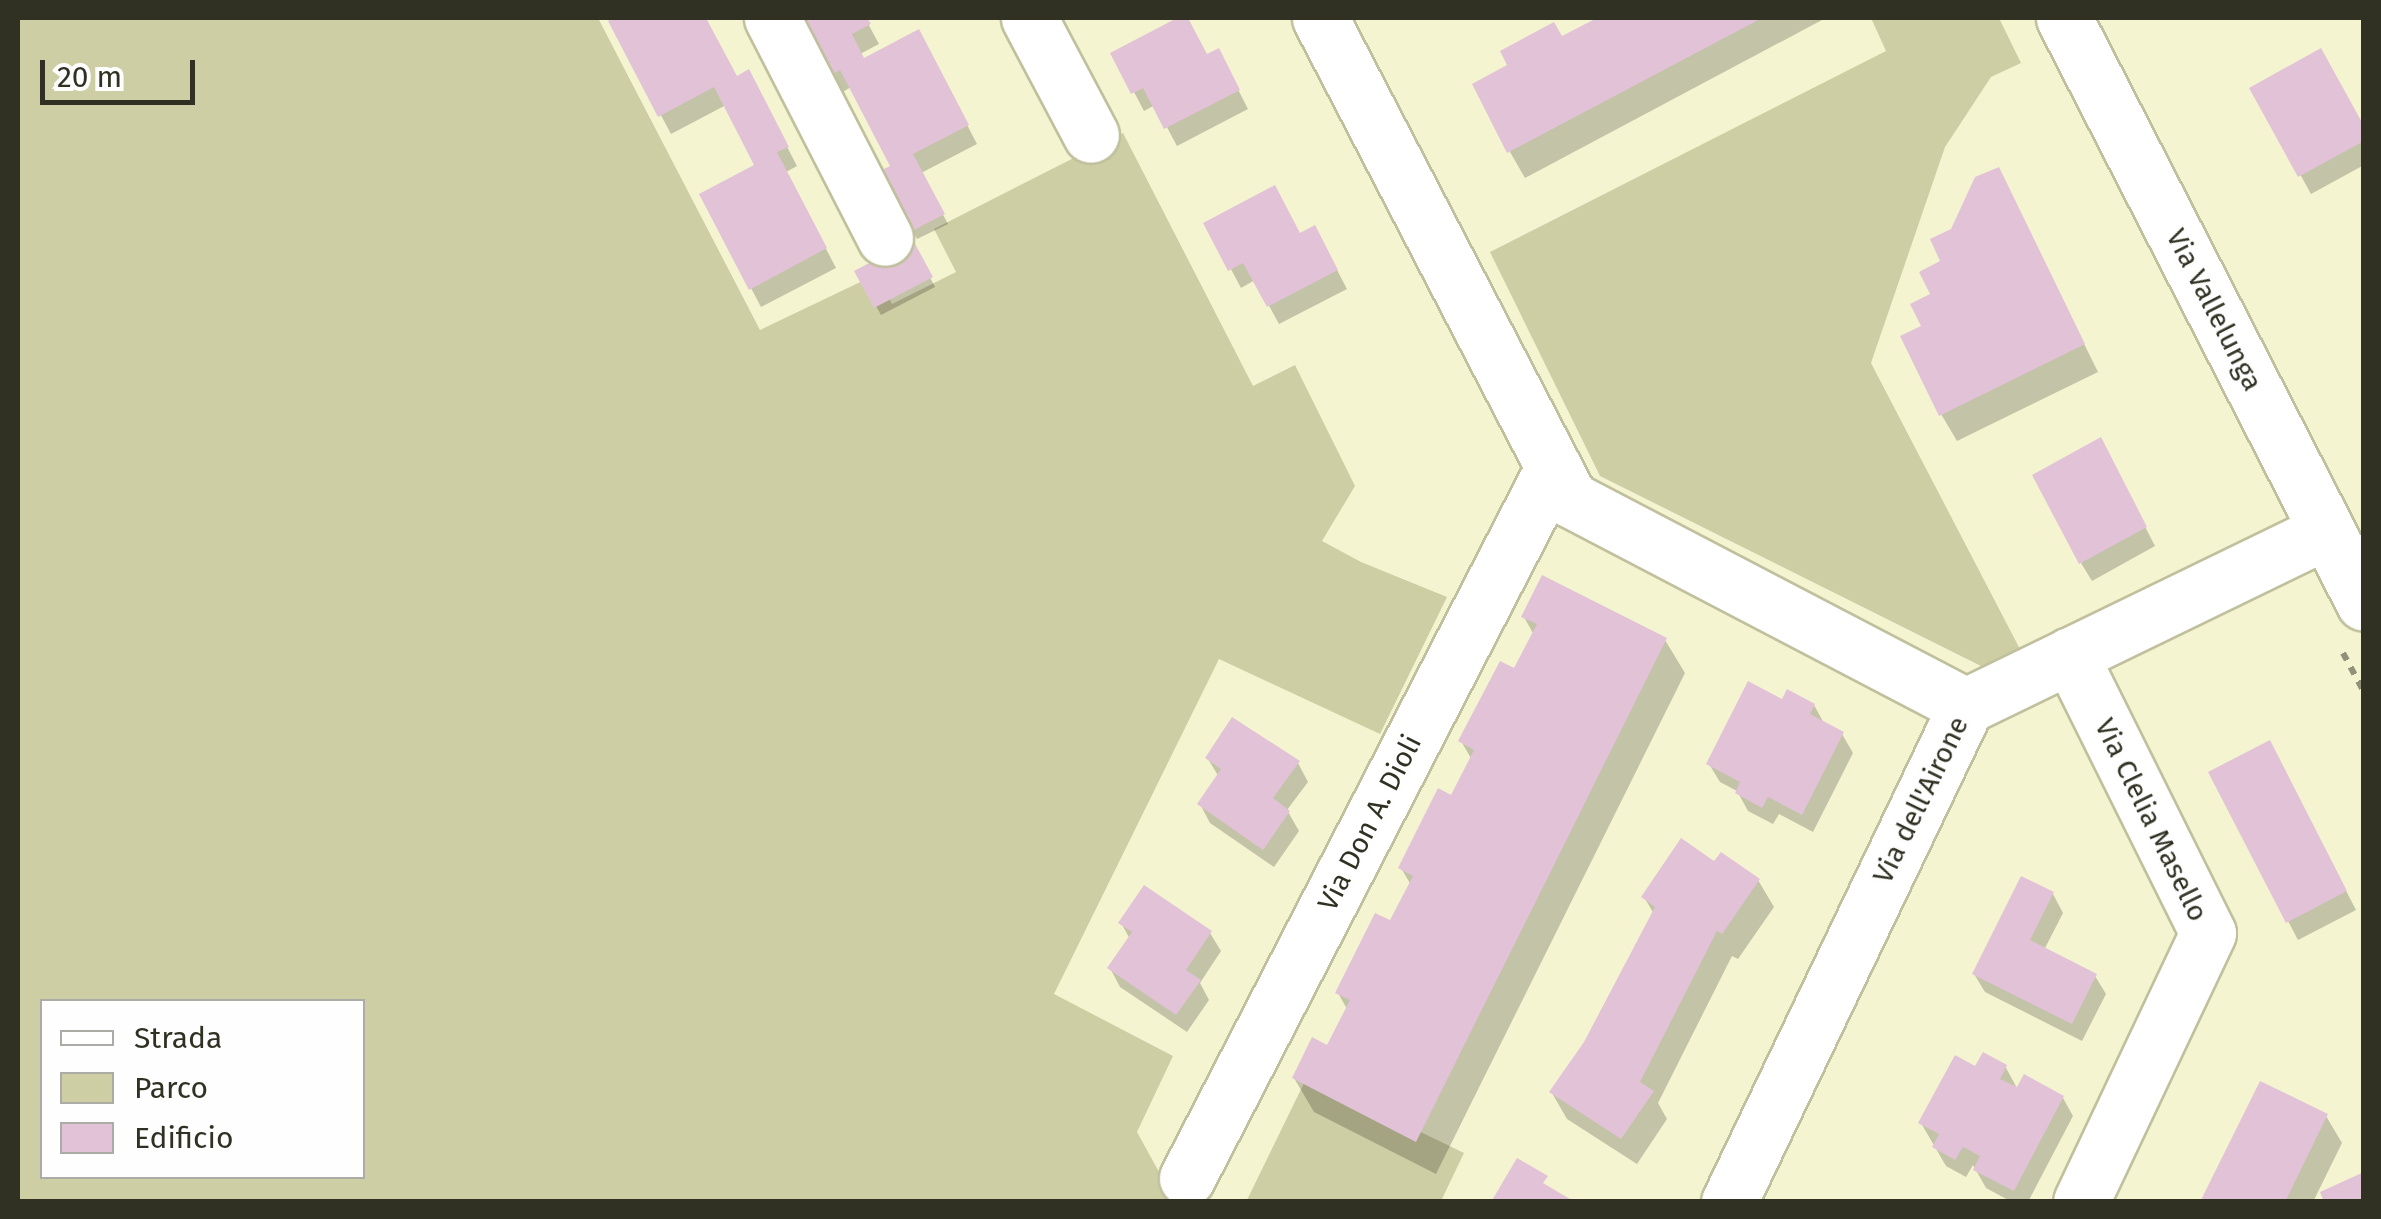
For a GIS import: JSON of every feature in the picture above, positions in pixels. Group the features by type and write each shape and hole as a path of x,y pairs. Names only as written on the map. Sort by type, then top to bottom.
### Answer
{"street":[{"path":"772,18 885,238"},
{"path":"1029,18 1091,136"},
{"path":"1320,18 1570,499 1966,706"},
{"name":"Via Vallelunga","path":"2064,18 2364,603"},
{"name":"Via Don A. Dioli","path":"1186,1178 1553,468"},
{"name":"Via dell'Airone","path":"1730,1202 1966,706 2326,531"},
{"name":"Via Clelia Masello","path":"2070,656 2208,932 2081,1202"}],"green space":[{"path":"18,18 598,18 760,330 877,274 892,304 956,272 934,229 1123,133 1253,386 1295,365 1355,486 1322,541 1361,562 1447,597 1380,734 1219,659 1054,994 1173,1056 1137,1132 1164,1181 1203,1201 18,1201"},
{"path":"1871,18 1999,18 2021,63 1991,77 1945,147 1871,363 2021,651 1989,670 1600,476 1490,252 1886,51"},
{"path":"1307,1077 1464,1153 1441,1201 1246,1202"}],"building":[{"path":"706,18 737,76 749,69 789,147 777,152 827,248 749,290 699,194 754,165 714,87 658,117 608,21"},
{"path":"797,18 867,18 871,24 852,34 864,58 919,29 969,125 913,154 945,214 910,232 878,172 890,166 840,70 828,77"},
{"path":"1177,18 1188,18 1207,54 1219,48 1240,90 1164,129 1143,88 1131,94 1110,53"},
{"path":"1597,18 1762,18 1507,153 1472,84 1507,65 1500,51 1554,22 1562,36"},
{"path":"2321,48 2364,126 2364,141 2298,177 2249,88"},
{"path":"1999,167 2085,344 1939,416 1900,336 1921,326 1910,304 1930,294 1919,272 1940,261 1930,239 1951,229 1975,177"},
{"path":"1275,185 1300,233 1315,225 1338,270 1267,307 1243,263 1228,271 1203,223"},
{"path":"913,240 933,277 874,308 854,271"},
{"path":"2101,437 2147,527 2079,564 2032,475"},
{"path":"1542,575 1667,638 1416,1142 1292,1078 1312,1037 1327,1045 1350,1000 1335,993 1375,913 1390,920 1413,876 1398,868 1438,788 1451,795 1474,750 1458,741 1500,661 1514,668 1537,624 1521,617"},
{"path":"1748,681 1782,699 1787,689 1815,704 1810,714 1844,732 1802,815 1768,797 1762,808 1735,793 1740,782 1706,764"},
{"path":"1232,717 1300,761 1273,798 1290,811 1263,850 1197,804 1221,769 1205,758"},
{"path":"2270,740 2347,891 2286,923 2208,772"},
{"path":"1681,838 1714,861 1721,852 1760,879 1722,934 1717,931 1640,1082 1654,1091 1621,1139 1549,1092 1584,1042 1655,907 1641,897"},
{"path":"2021,876 2054,892 2030,940 2097,974 2072,1024 1972,974"},
{"path":"1144,885 1212,931 1186,970 1201,980 1176,1015 1107,968 1132,932 1118,923"},
{"path":"1983,1052 2007,1065 2000,1079 2017,1087 2024,1074 2064,1096 2014,1191 1973,1170 1980,1156 1963,1147 1955,1160 1932,1147 1939,1134 1918,1123 1955,1055 1975,1066"},
{"path":"2260,1081 2328,1114 2285,1202 2200,1202"},
{"path":"1517,1158 1548,1176 1543,1183 1575,1202 1491,1202"},
{"path":"2364,1172 2364,1202 2324,1202 2320,1192"}]}
